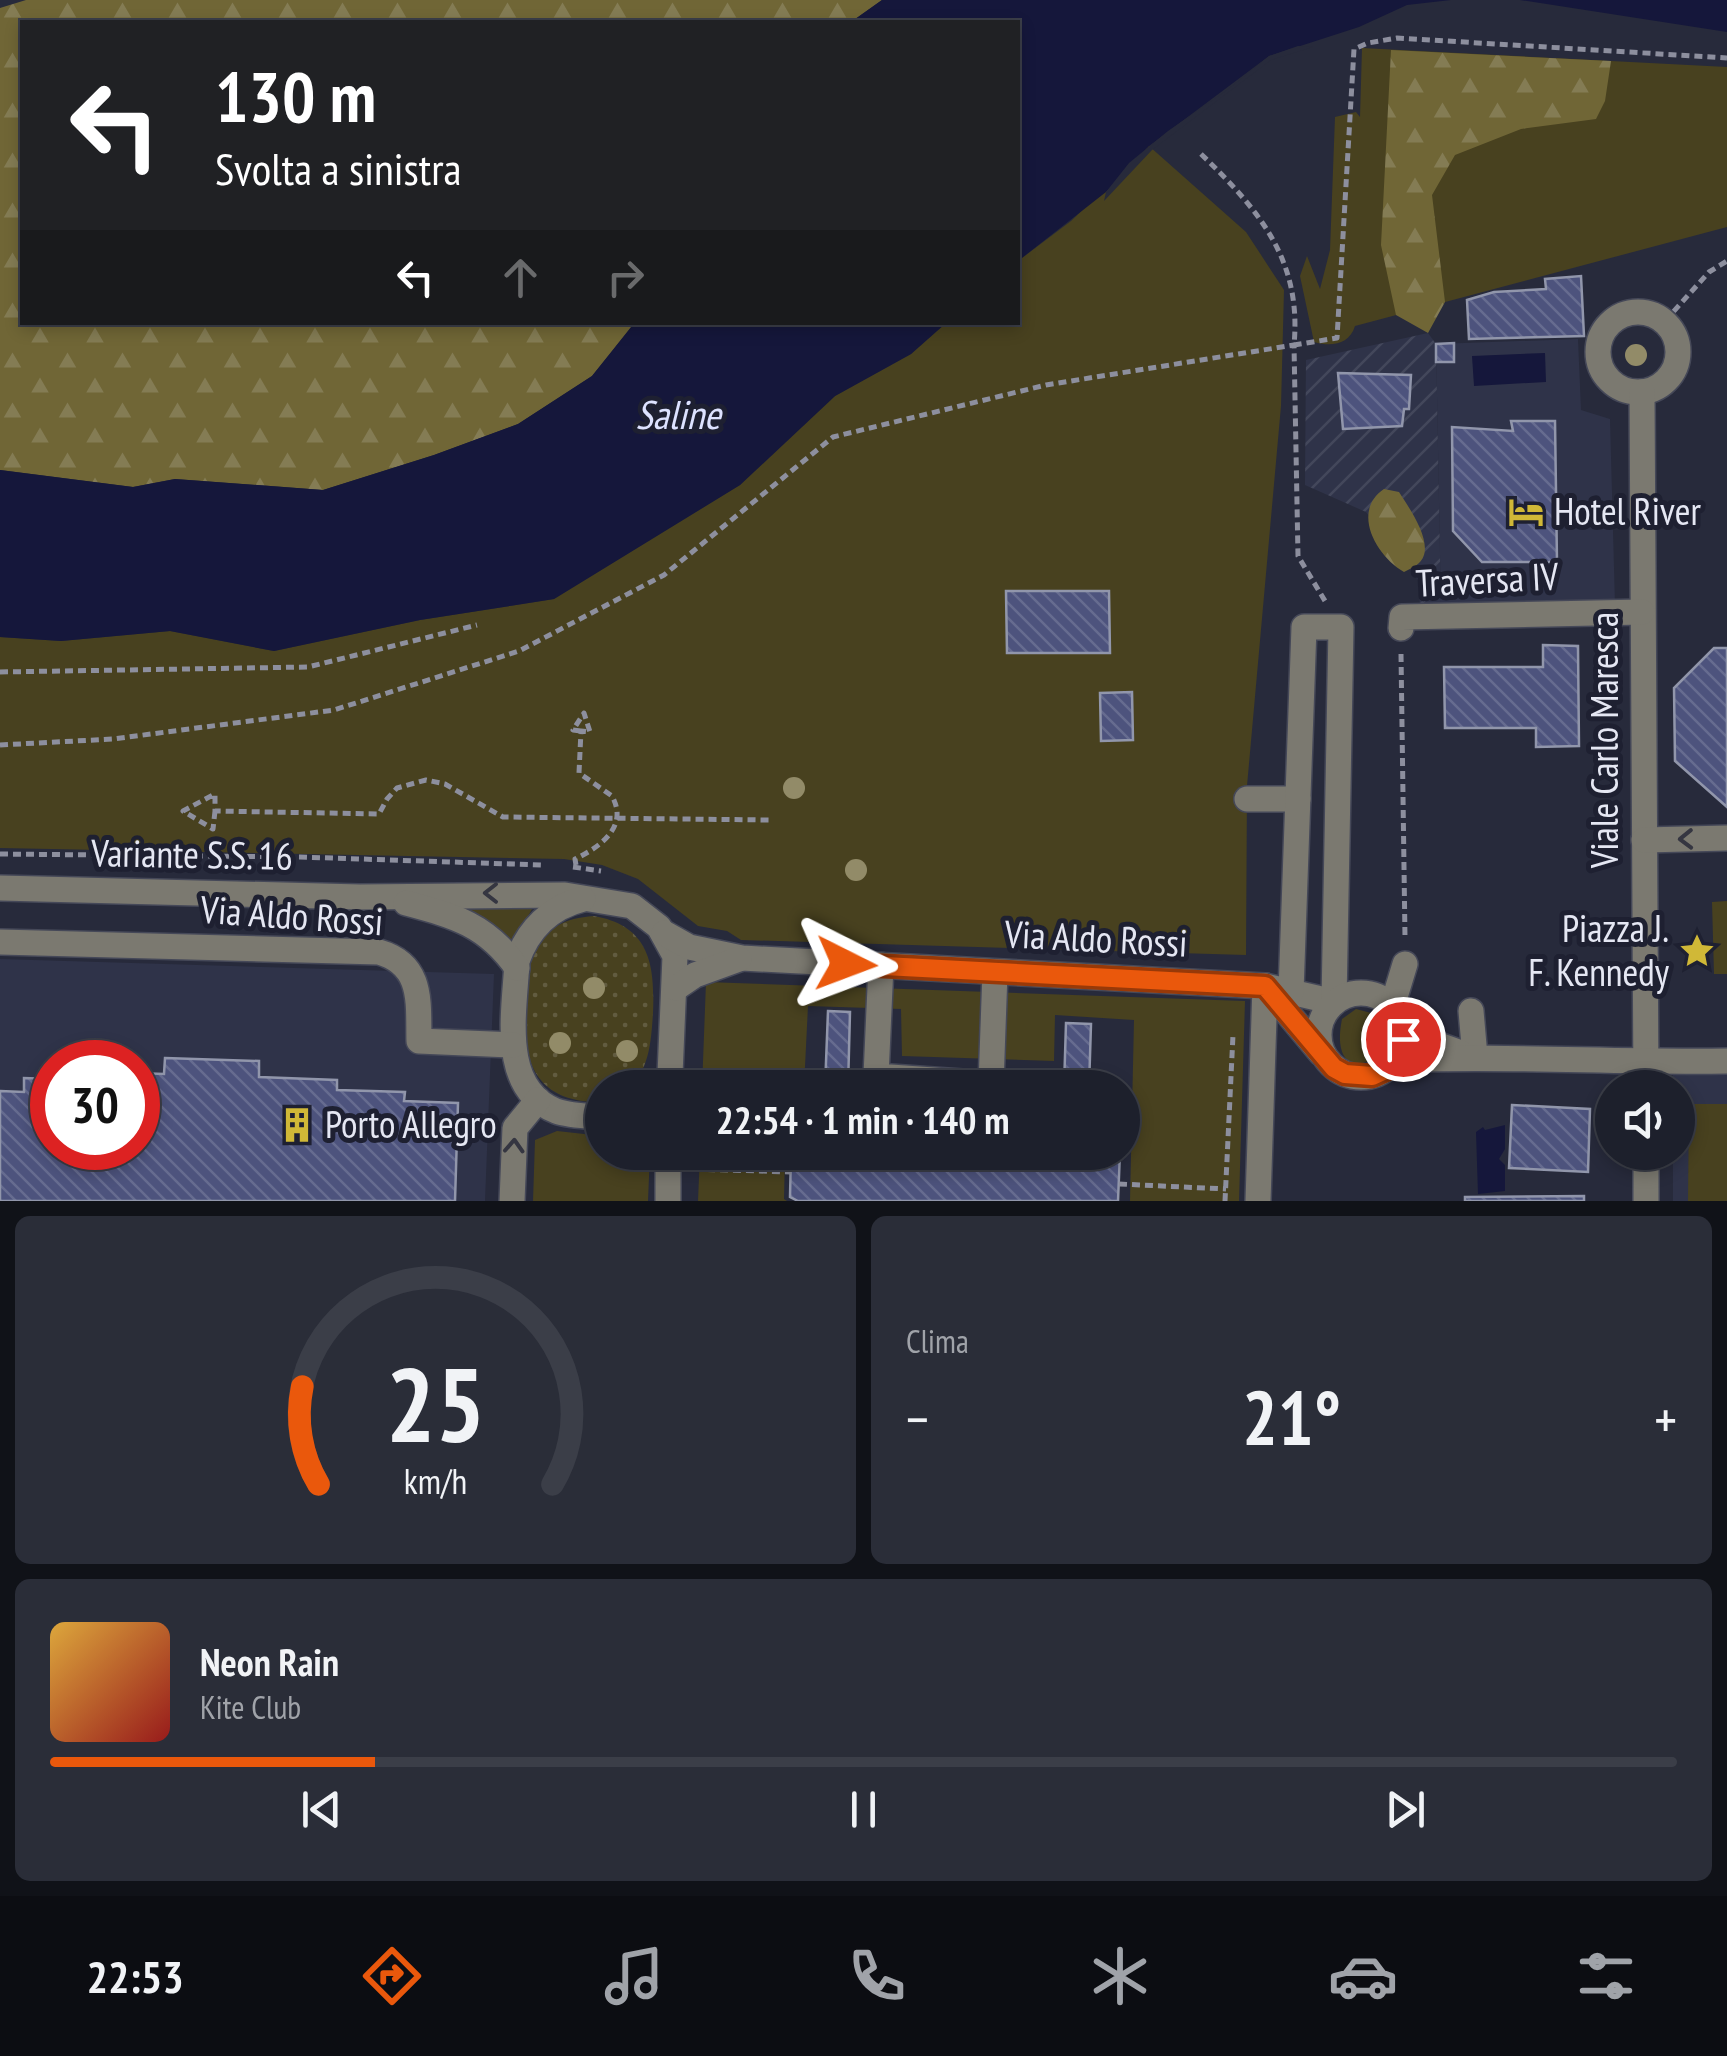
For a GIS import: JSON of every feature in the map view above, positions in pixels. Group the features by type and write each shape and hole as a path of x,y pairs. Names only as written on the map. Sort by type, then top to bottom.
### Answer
{"street":[{"path":"1628,312 1654,314 1665,321 1678,344 1674,370 1655,389 1642,392 1616,386 1606,377 1598,352 1606,327 1628,312"},
{"name":"Viale Carlo Maresca","path":"1642,392 1646,1070"},
{"name":"Traversa IV","path":"1401,628 1402,616 1642,612"},
{"path":"1292,992 1304,627 1341,627 1334,1002"},
{"path":"1247,799 1298,799"},
{"path":"1644,840 1727,838"},
{"name":"Variante S.S. 16","path":"0,888 588,897 632,906 664,933"},
{"name":"Variante S.S. 16","path":"382,896 478,928 503,948 517,968"},
{"path":"585,1115 558,1112 538,1100 517,1066 513,1045 517,968 526,942 550,912 588,897"},
{"path":"664,933 677,963 670,1070"},
{"name":"Via Aldo Rossi","path":"664,933 689,947 742,958 1265,986 1334,1002"},
{"name":"Via Aldo Rossi","path":"0,942 379,952 396,957 412,978 417,990 419,1041 513,1045"},
{"name":"Via Aldo Rossi","path":"676,988 695,975 742,958"},
{"path":"1265,986 1334,1068 1359,1077 1385,1070 1395,1060 1403,1039 1395,1012 1405,964"},
{"path":"881,965 876,1076 991,1084 995,972"},
{"path":"1259,1196 1265,986"},
{"path":"1324,1057 1320,1022 1334,1002 1357,993 1370,994 1436,1044 1475,1057"},
{"path":"1471,1012 1475,1057"},
{"path":"1395,1060 1475,1057 1598,1070"},
{"path":"1675,1070 1727,1061"},
{"path":"512,1201 515,1128 538,1100"},
{"path":"668,1201 669,1170"},
{"path":"1646,1170 1646,1201"}],"path":[{"path":"0,745 114,739 334,710 519,652 664,575 833,437 1046,384 1337,338 1352,63 1354,50 1368,43 1398,38 1727,58"},
{"path":"1202,154 1253,207 1282,253 1295,299 1298,556 1341,627"},
{"path":"1665,321 1709,272 1727,261"},
{"path":"0,672 308,667 477,625"},
{"path":"1401,628 1405,964"},
{"path":"576,873 576,859 606,841 617,818 612,796 579,773 582,732"},
{"path":"215,811 380,814 398,788 426,780 445,784 502,817 770,820"},
{"path":"215,794 215,811 214,828 183,811 215,794"},
{"path":"1225,1201 1234,1030"},
{"path":"770,1170 790,1172"},
{"path":"1119,1184 1226,1189 1259,1196"}],"shaded area":[{"path":"1362,48 1727,67 1727,227 1355,326 1339,343 1314,342 1300,276 1307,256 1320,289 1330,250 1335,117 1356,112 1360,117"},
{"path":"1149,146 1246,232 1284,290 1281,406 1247,786 1246,955 741,940 727,931 698,926 638,879 602,865 564,859 0,848 0,637 61,641 170,631 274,651 420,620 554,599 740,485 835,396 911,354 944,325 1020,325 1020,259 1071,221"},
{"path":"1428,333 1436,344 1441,607 1420,605 1418,580 1366,512 1305,485 1306,360"},
{"name":"Hotel River","path":"1578,339 1581,410 1610,419 1615,605 1441,607 1436,344"},
{"path":"1727,901 1727,974 1714,974 1712,902"},
{"path":"449,906 534,906 513,941 475,915"},
{"path":"594,916 613,921 638,938 650,964 653,995 650,1043 643,1070 585,1070 585,1101 563,1096 539,1078 527,1049 525,1030 528,974 538,945 558,925"},
{"path":"0,959 494,974 485,1201 0,1201"},
{"path":"706,982 1245,1001 1239,1201 1130,1201 1131,1170 1140,1170 1140,1070 1133,1070 1134,1020 1055,1015 1054,1061 902,1056 901,1009 808,1006 805,1070 703,1070"},
{"path":"1356,1009 1375,1014 1383,1030 1382,1044 1375,1055 1354,1063 1345,1058 1340,1043 1342,1019"},
{"path":"1727,1061 1727,1201 1673,1201 1673,1170 1695,1170 1695,1070 1673,1070 1673,1062"},
{"path":"1695,1104 1727,1104 1727,1201 1688,1201 1688,1170 1695,1170"},
{"path":"557,1131 585,1134 585,1170 649,1170 648,1201 533,1201 535,1140"},
{"path":"699,1170 785,1170 787,1201 698,1201"}],"green space":[{"path":"26,0 882,0 854,20 20,20 20,325 633,325 592,376 518,424 323,490 175,479 133,487 0,470 0,8"},
{"path":"1391,50 1611,61 1605,101 1596,119 1521,129 1455,155 1432,195 1445,302 1428,333 1396,315 1381,245"},
{"path":"1384,489 1399,492 1423,537 1424,556 1404,572 1384,555 1368,521 1374,498"}],"water":[{"path":"882,0 1451,0 1407,5 1359,27 1269,56 1149,146 1106,192 1020,259 1020,20 854,20"},
{"path":"1520,0 1727,0 1727,32"},
{"name":"Saline","path":"633,325 944,325 911,354 835,396 740,485 554,599 420,620 274,651 170,631 61,641 0,637 0,470 133,487 175,479 323,490 518,424 592,376"},
{"path":"1545,353 1546,382 1474,386 1472,356"},
{"path":"1505,1125 1505,1149 1499,1159 1505,1165 1505,1191 1478,1194 1476,1132 1483,1127 1485,1130"}],"pier":[{"path":"1298,46 1313,47 1271,60 1152,150 1104,201 1106,192 1129,163 1168,131 1269,56"}],"building":[{"path":"1581,276 1584,336 1469,339 1467,300 1494,292 1546,289 1545,279"},
{"path":"1454,343 1454,362 1436,362 1436,344"},
{"path":"1338,373 1411,375 1409,409 1404,409 1402,426 1343,429"},
{"path":"1511,421 1555,421 1557,562 1482,562 1453,531 1452,427 1513,431"},
{"path":"1006,591 1109,591 1110,653 1007,653"},
{"path":"1543,645 1578,646 1579,746 1536,747 1536,728 1445,728 1444,667 1543,667"},
{"path":"1714,648 1727,648 1727,807 1675,761 1674,688"},
{"path":"1132,692 1133,740 1101,741 1100,693"},
{"path":"828,1011 850,1012 848,1070 826,1070"},
{"path":"1066,1023 1091,1024 1090,1070 1065,1070"},
{"name":"Porto Allegro","path":"165,1058 259,1061 259,1077 337,1080 337,1090 405,1092 404,1101 458,1103 455,1201 0,1201 0,1091 24,1092 24,1078 30,1078 30,1170 160,1170 160,1074 164,1074"},
{"path":"1512,1105 1590,1109 1588,1172 1509,1168"},
{"path":"791,1170 1119,1170 1118,1201 798,1201 790,1197"},
{"path":"1584,1196 1584,1201 1465,1201 1465,1197"}],"place":[{"name":"Hotel River","path":"1526,512"},
{"name":"Piazza J. F. Kennedy","path":"1697,951"},
{"name":"Porto Allegro","path":"297,1125"}],"route":[{"path":"846,964 1265,986 1334,1068 1359,1077 1385,1070 1395,1060 1403,1039"}]}
